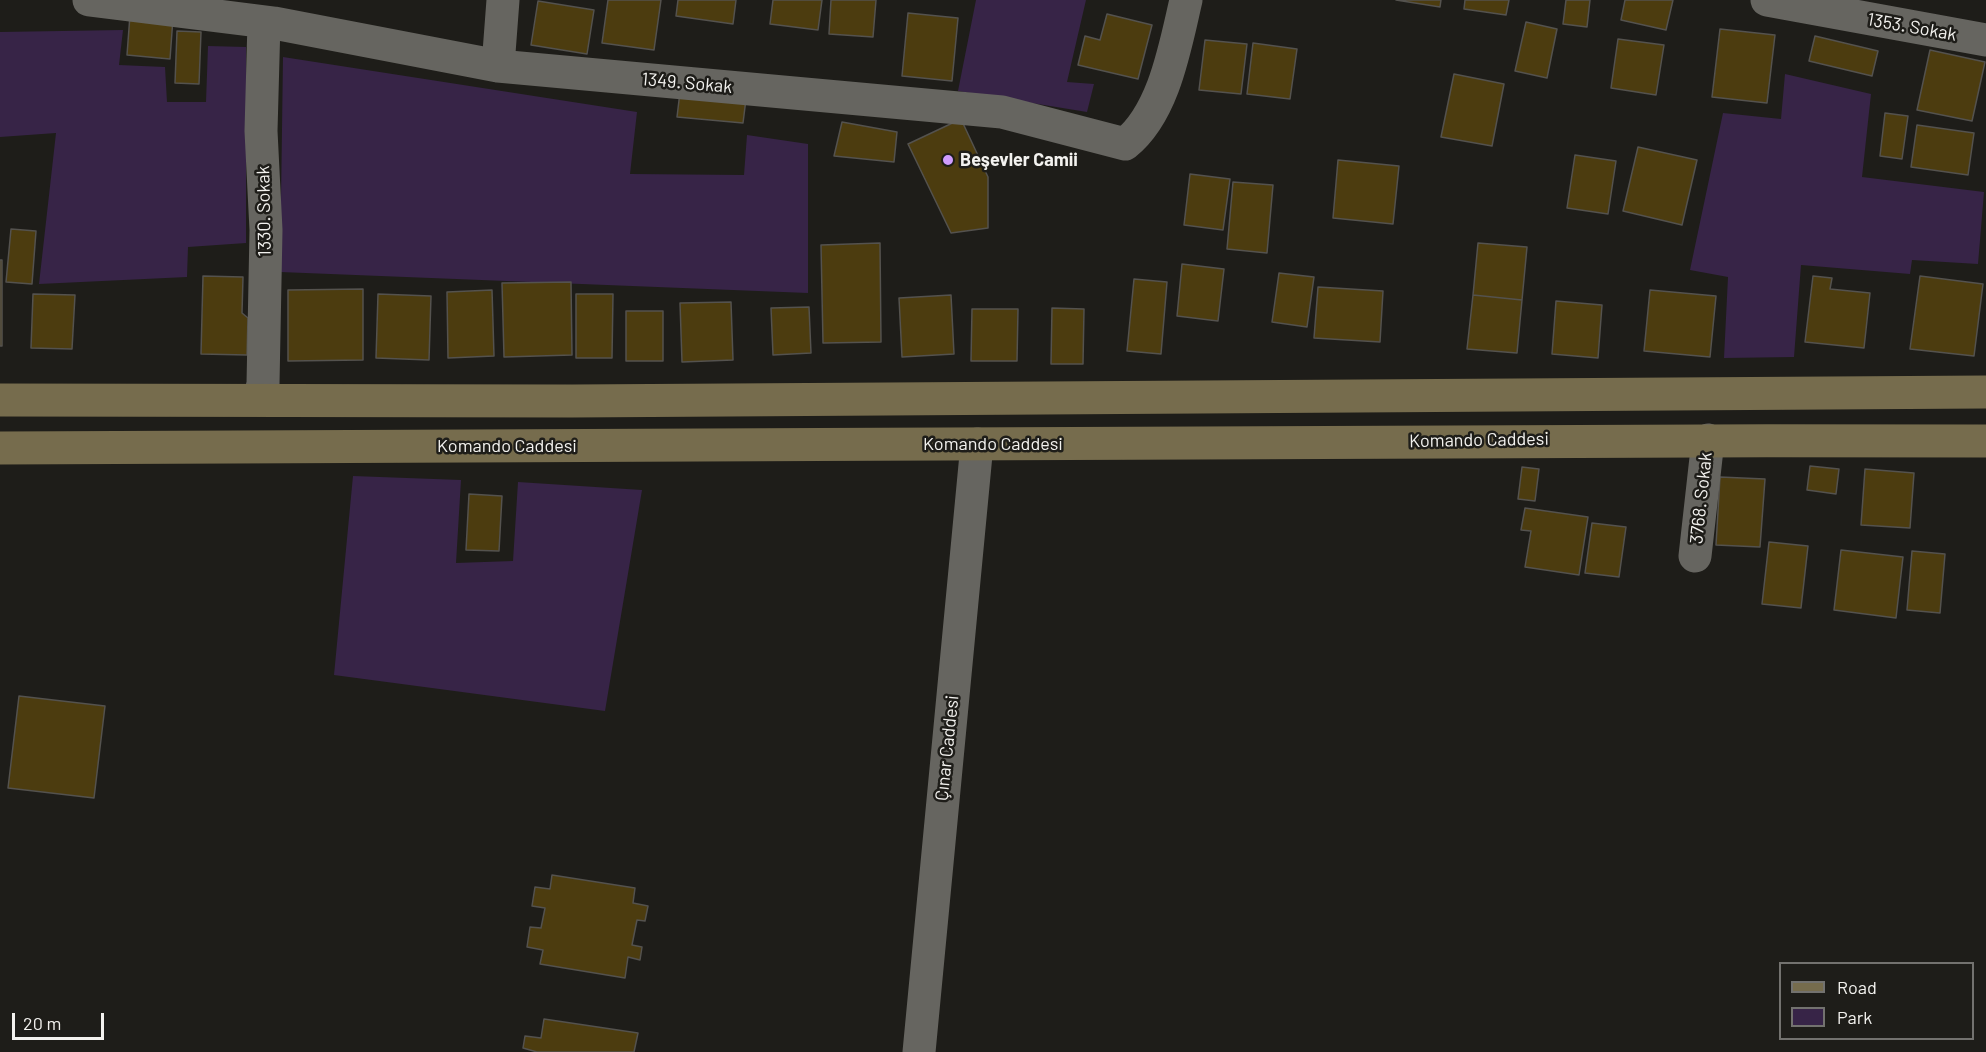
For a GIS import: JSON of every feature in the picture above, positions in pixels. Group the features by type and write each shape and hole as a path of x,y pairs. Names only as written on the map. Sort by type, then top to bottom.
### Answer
{"main road":[{"path":"0,400 1986,392"},
{"name":"Komando Caddesi","path":"0,448 1708,440 1986,441"}],"street":[{"name":"1349. Sokak","path":"89,0 264,22 498,66 1002,112 1125,144 1141,131 1170,69 1186,0"},
{"path":"498,66 503,0"},
{"name":"1353. Sokak","path":"1767,0 1986,40"},
{"name":"1330. Sokak","path":"259,400 263,384 266,230 261,131 264,22"},
{"name":"3768. Sokak","path":"1695,556 1708,440"},
{"name":"Çınar Caddesi","path":"919,1052 977,444"}],"green space":[{"path":"976,0 1086,0 1067,82 1094,84 1087,112 958,91"},
{"path":"123,30 119,65 165,67 167,102 206,102 208,46 246,47 246,243 188,247 187,277 39,284 56,133 0,137 0,32"},
{"path":"283,57 637,112 630,174 744,175 747,135 808,144 808,293 280,272"},
{"path":"1785,74 1871,94 1862,177 1984,192 1978,264 1912,260 1910,274 1801,265 1794,357 1724,358 1728,277 1690,270 1723,113 1781,119"},
{"path":"353,476 461,480 456,563 513,561 518,482 642,490 605,711 334,675"}],"building":[{"path":"608,0 661,0 654,50 602,43"},
{"path":"678,0 736,0 733,24 676,16"},
{"path":"773,0 822,0 818,30 770,24"},
{"path":"831,0 876,0 873,37 829,34"},
{"path":"1396,0 1441,0 1440,7"},
{"path":"1465,0 1509,0 1506,15 1464,9"},
{"path":"1566,0 1590,0 1587,27 1563,24"},
{"path":"1625,0 1673,0 1666,30 1621,20"},
{"path":"538,1 594,10 587,54 531,45"},
{"path":"908,13 958,18 952,81 902,76"},
{"path":"1107,14 1152,25 1138,79 1078,65 1085,36 1100,40"},
{"path":"130,15 173,18 170,59 127,55"},
{"path":"1526,22 1557,29 1547,78 1515,71"},
{"path":"1720,29 1775,35 1767,103 1712,97"},
{"path":"177,31 201,32 199,84 175,83"},
{"path":"1815,36 1878,51 1872,76 1809,61"},
{"path":"1618,39 1664,45 1656,95 1611,88"},
{"path":"1205,40 1247,44 1241,94 1199,90"},
{"path":"1253,43 1297,49 1290,99 1247,94"},
{"path":"1930,50 1985,62 1972,121 1917,110"},
{"path":"1454,74 1504,84 1492,146 1441,137"},
{"path":"680,92 746,99 743,123 677,117"},
{"path":"1885,113 1908,116 1902,159 1880,156"},
{"name":"Beşevler Camii","path":"961,119 988,177 988,228 951,233 908,144"},
{"path":"842,122 897,132 894,162 834,156"},
{"path":"1917,125 1974,133 1968,175 1911,167"},
{"path":"1638,147 1697,160 1682,225 1623,211"},
{"path":"1575,155 1616,161 1608,214 1567,208"},
{"path":"1338,160 1399,166 1393,224 1333,218"},
{"path":"1190,174 1230,179 1223,230 1184,225"},
{"path":"1233,182 1273,185 1267,253 1227,249"},
{"path":"11,229 36,231 32,284 6,282"},
{"path":"880,243 881,342 823,343 821,245"},
{"path":"1478,243 1527,247 1522,300 1473,295"},
{"path":"0,260 2,260 2,346 0,346"},
{"path":"1182,264 1224,269 1218,321 1177,316"},
{"path":"1279,273 1314,277 1307,327 1272,322"},
{"path":"203,276 243,277 242,313 248,318 247,355 201,354"},
{"path":"1813,276 1832,278 1830,289 1870,293 1864,348 1805,342"},
{"path":"1920,276 1983,284 1974,356 1910,349"},
{"path":"1134,279 1167,282 1161,354 1127,351"},
{"path":"571,282 572,355 504,357 502,283"},
{"path":"1318,287 1383,291 1380,342 1314,338"},
{"path":"363,289 363,360 288,361 288,290"},
{"path":"492,290 494,356 448,358 447,292"},
{"path":"1650,290 1716,296 1710,357 1644,351"},
{"path":"33,294 75,295 72,349 31,348"},
{"path":"378,294 431,296 429,360 376,358"},
{"path":"576,294 613,294 612,358 576,358"},
{"path":"951,295 954,354 902,357 899,298"},
{"path":"1473,295 1522,300 1517,353 1467,349"},
{"path":"1556,301 1602,305 1598,358 1552,354"},
{"path":"731,302 733,360 682,362 680,303"},
{"path":"809,307 811,353 773,355 771,308"},
{"path":"1052,308 1084,309 1083,364 1051,364"},
{"path":"972,309 1018,309 1017,361 971,361"},
{"path":"626,311 663,311 663,361 626,361"},
{"path":"1810,466 1839,469 1836,494 1807,490"},
{"path":"1522,467 1539,469 1535,501 1518,499"},
{"path":"1865,469 1914,473 1910,528 1861,525"},
{"path":"1720,477 1765,479 1760,547 1716,545"},
{"path":"469,494 502,496 499,551 466,550"},
{"path":"1525,508 1588,517 1579,575 1525,567 1531,531 1521,530"},
{"path":"1592,523 1626,527 1619,577 1585,573"},
{"path":"1769,542 1808,546 1801,608 1762,604"},
{"path":"1841,550 1903,557 1896,618 1834,610"},
{"path":"1912,551 1945,554 1940,613 1907,610"},
{"path":"19,696 105,706 94,798 8,788"},
{"path":"552,875 635,888 633,903 648,906 645,921 637,920 632,945 642,947 640,960 628,957 625,978 540,964 543,950 527,947 530,927 541,928 545,908 532,906 535,887 550,889"},
{"path":"544,1019 638,1033 634,1052 537,1052 523,1048 525,1036 541,1038"}],"place":[{"name":"Beşevler Camii","path":"948,160"}]}
